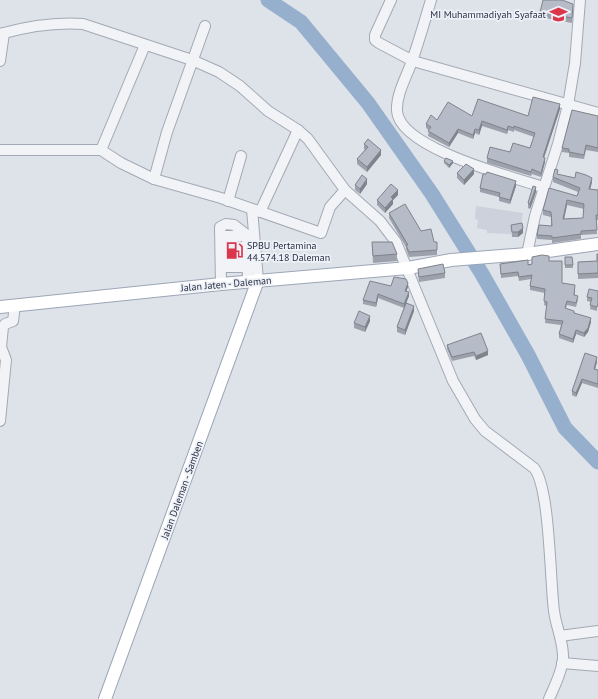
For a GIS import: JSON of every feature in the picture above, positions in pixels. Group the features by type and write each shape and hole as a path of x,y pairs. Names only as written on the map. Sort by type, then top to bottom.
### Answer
{"main road":[{"name":"Jalan Jaten - Daleman","path":"0,307 221,284 408,268 452,260 497,255 527,254 598,244"},
{"name":"Jalan Daleman - Samben","path":"105,699 253,281"}],"street":[{"path":"391,0 374,38 379,43 413,61 598,113"},
{"path":"431,0 413,61 399,98 397,109 398,116 405,129 440,151 469,163 543,187"},
{"path":"527,254 543,187 558,144 568,105 575,63 580,0"},
{"path":"0,61 2,34 19,30 76,24 219,72 240,86 264,109 297,132 318,150 345,190 384,225 398,247 408,268 442,355 464,402 475,419 485,430 534,468 539,476 544,502 554,613 560,636 562,663 550,699"},
{"path":"154,179 168,132 205,26"},
{"path":"101,150 144,48"},
{"path":"253,281 256,210 297,132"},
{"path":"0,150 101,150 125,166 154,179 256,210 321,233 330,207 345,190"},
{"path":"228,201 241,156"},
{"path":"221,284 221,226 226,224 234,226 247,236 248,263 253,281"},
{"path":"221,247 247,247"},
{"path":"221,263 248,263"},
{"path":"0,421 6,360 1,347 3,327 14,321 15,305"},
{"path":"560,636 598,631"},
{"path":"562,663 598,666"}],"shaded area":[{"path":"476,206 523,213 521,226 511,230 511,234 487,233 487,230 477,228 478,220 475,219"}],"building":[{"name":"MI Muhammadiyah Syafaat","path":"543,0 562,0 573,4 572,18 540,12"},
{"path":"533,97 560,104 543,157 545,158 541,173 532,169 531,172 487,158 490,147 510,152 513,143 530,148 535,133 514,126 514,128 508,126 507,130 482,121 479,130 475,129 473,135 458,129 449,143 428,131 431,127 426,124 431,115 437,120 448,102 472,116 478,99 528,116"},
{"path":"572,110 598,116 598,148 586,145 584,155 569,152 569,149 562,148"},
{"path":"368,139 381,150 367,167 357,159 368,147 364,144"},
{"path":"446,158 453,161 449,165 444,161"},
{"path":"466,164 474,169 464,180 457,173"},
{"path":"555,169 558,170 557,174 575,178 576,172 592,178 589,189 598,190 598,215 596,215 597,230 581,231 581,234 552,238 552,236 537,235 539,225 552,226 551,212 543,210 549,188 577,196 580,188 553,177","holes":["567,200 584,204 583,218 563,219"]},
{"path":"487,172 516,181 510,200 499,197 500,193 480,188 483,174 486,174"},
{"path":"362,175 367,179 360,189 355,185"},
{"path":"391,184 398,190 391,197 393,199 385,208 377,200"},
{"path":"533,186 536,187 530,204 528,203"},
{"path":"405,204 421,231 431,229 434,242 437,242 437,250 409,252 406,245 408,245 389,213"},
{"path":"522,223 523,228 518,232 512,232 511,225"},
{"path":"372,242 392,242 397,254 373,256"},
{"path":"597,254 598,273 578,274 578,262 597,261"},
{"path":"542,255 549,256 549,261 562,261 562,283 575,285 574,295 578,296 576,303 567,301 565,308 574,311 574,313 591,318 588,328 584,333 576,330 573,339 559,334 563,321 545,319 547,302 544,301 545,289 530,286 532,275 519,277 518,272 501,274 500,264 528,260 528,265 532,264 532,257"},
{"path":"565,257 572,257 573,265 565,265"},
{"path":"443,264 445,273 419,277 418,269"},
{"path":"394,277 406,279 408,283 405,291 409,292 404,304 378,294 376,303 363,300 370,281 391,286"},
{"path":"589,289 598,291 597,307 590,305 592,298 587,297"},
{"path":"406,303 414,306 405,330 397,327"},
{"path":"359,311 370,316 365,327 354,323"},
{"path":"481,333 488,351 476,356 474,352 452,357 447,345"},
{"path":"585,353 597,357 594,369 598,370 598,384 582,379 576,393 572,391"}],"waterway":[{"path":"268,0 301,22 368,103 432,194 482,274 528,355 565,428 598,462"}],"place":[{"name":"MI Muhammadiyah Syafaat","path":"559,14"},
{"name":"SPBU Pertamina 44.574.18 Daleman","path":"234,251"}]}
